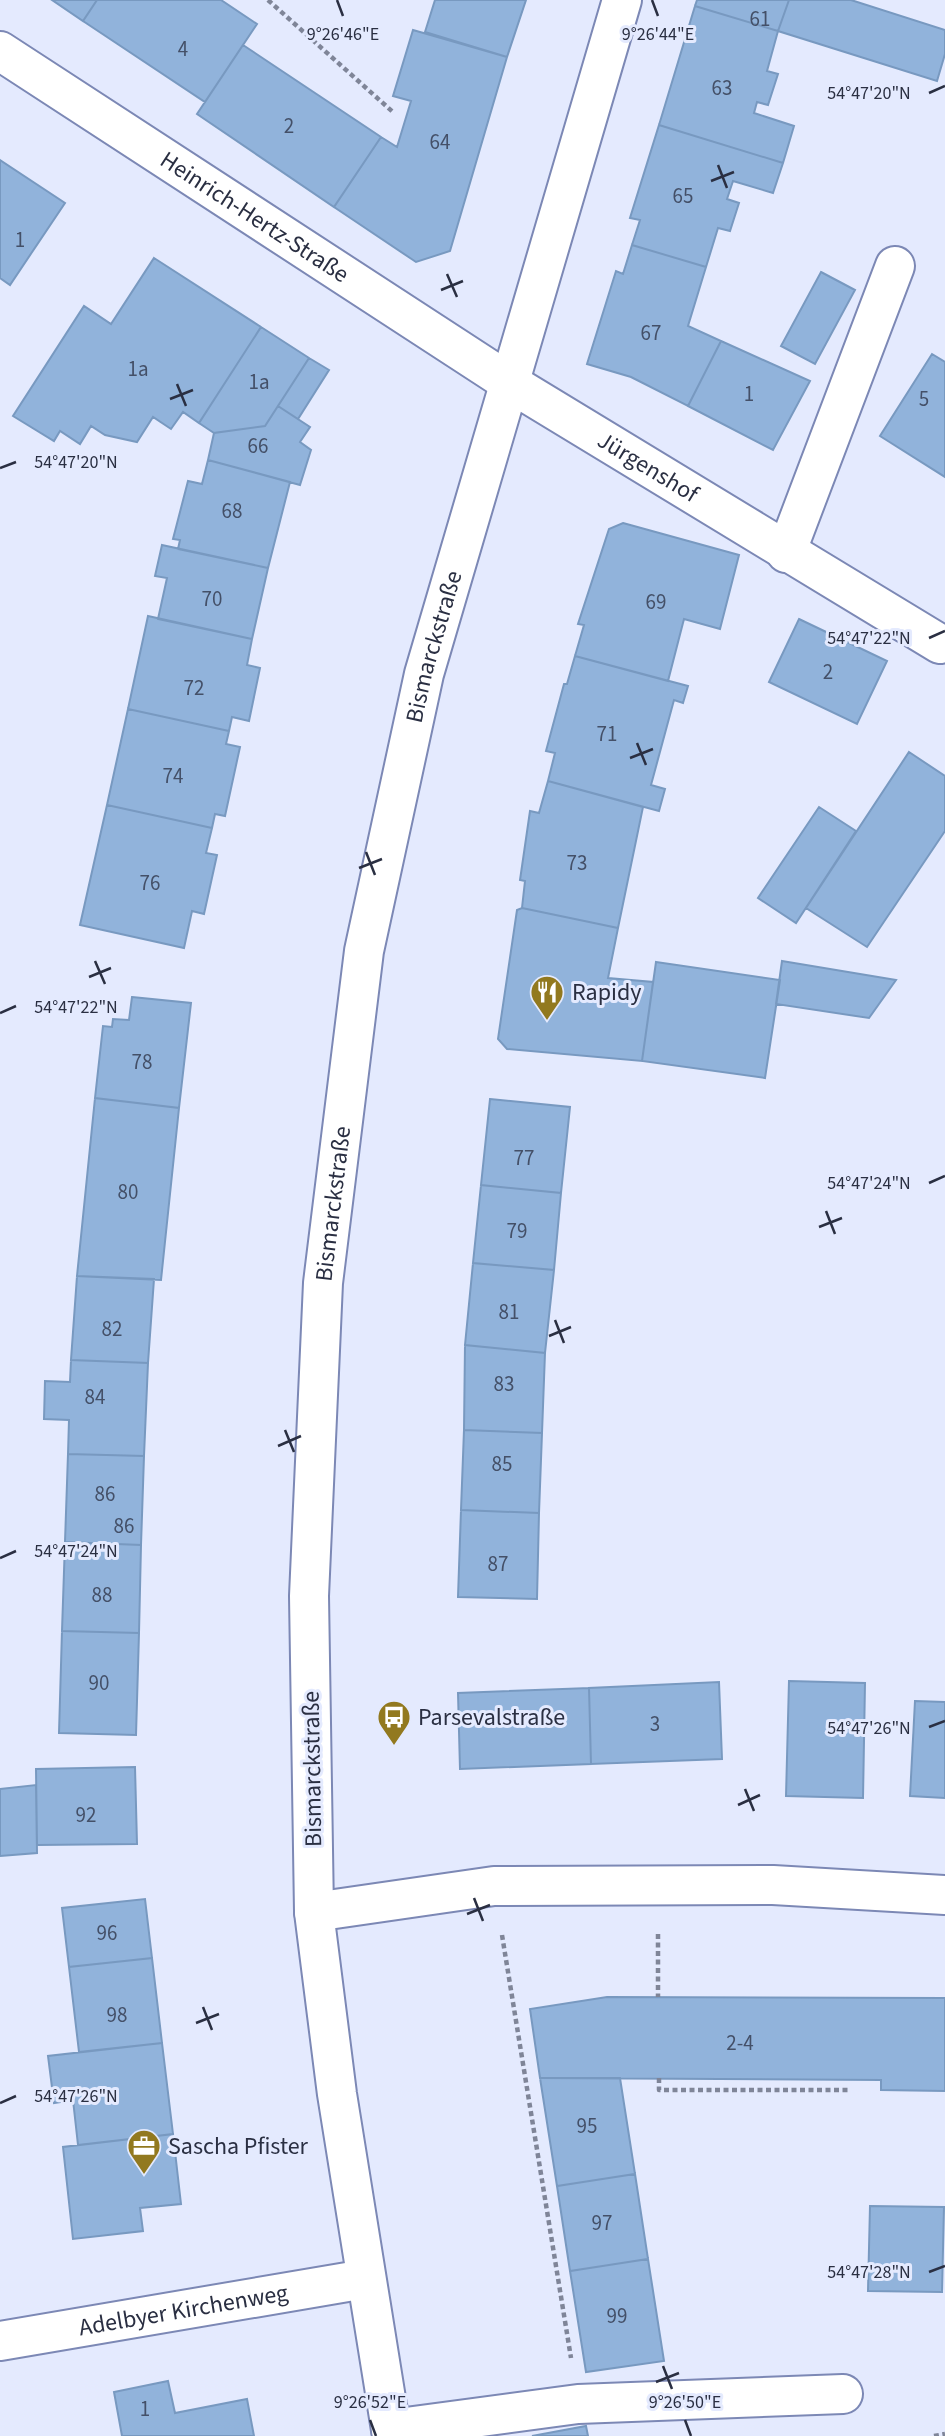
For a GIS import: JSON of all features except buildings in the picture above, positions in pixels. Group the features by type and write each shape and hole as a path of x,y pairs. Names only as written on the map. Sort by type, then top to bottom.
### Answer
{"street":[{"name":"Bismarckstraße","path":"392,2432 337,2094 314,1912 309,1596 323,1283 364,951 424,674 622,0"},
{"name":"Heinrich-Hertz-Straße","path":"0,51 510,383"},
{"path":"786,553 895,266"},
{"name":"Jürgenshof","path":"510,383 786,553 940,643"},
{"path":"314,1912 494,1886 773,1885 945,1895"},
{"name":"Adelbyer Kirchenweg","path":"0,2342 365,2279"},
{"path":"392,2432 578,2404 843,2394"}],"path":[{"path":"268,0 394,113"},
{"path":"658,1884 659,1997"},
{"path":"494,1886 578,2404"},
{"path":"659,2078 659,2090 850,2090"},
{"path":"934,2436 945,2434"}],"place":[{"name":"Rapidy","path":"547,1022"},
{"name":"Parsevalstraße","path":"394,1747"},
{"name":"Sascha Pfister","path":"144,2176"}]}
